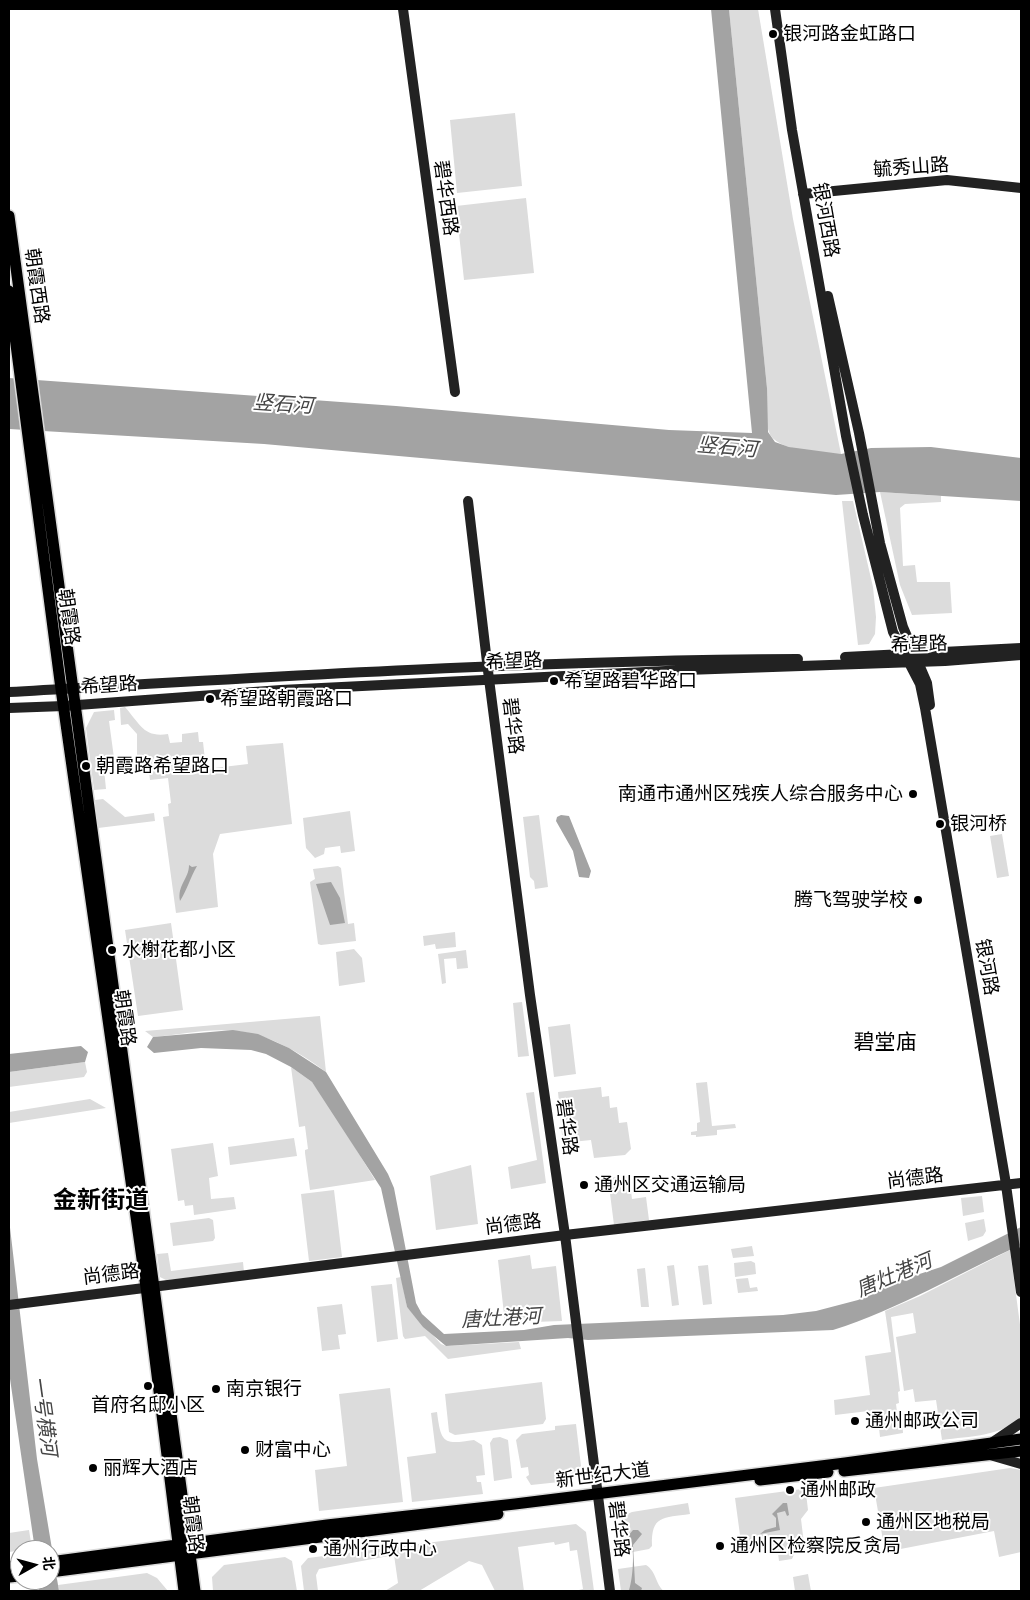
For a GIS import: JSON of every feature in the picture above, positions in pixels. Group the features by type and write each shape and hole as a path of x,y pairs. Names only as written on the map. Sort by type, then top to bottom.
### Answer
{"main road":[{"name":"碧华西路","path":"403,9 455,392"},
{"name":"银河西路","path":"775,9 846,436 863,514 893,632 906,658"},
{"name":"银河西路","path":"781,9 806,194 836,338 876,512 880,543 900,618 917,658"},
{"name":"毓秀山路","path":"806,194 947,180 1021,188"},
{"name":"朝霞西路","path":"9,216 24,362"},
{"name":"朝霞西路","path":"9,291 24,362"},
{"name":"朝霞路","path":"24,362 184,1550 194,1591"},
{"name":"碧华路","path":"468,501 530,995 565,1236 610,1591"},
{"name":"希望路","path":"917,658 1021,648"},
{"name":"希望路","path":"9,692 685,659 917,658 1021,655"},
{"name":"希望路","path":"9,708 69,706 282,690 906,658"},
{"name":"银河路","path":"906,658 920,684 925,708 1013,1184"},
{"name":"银河路","path":"917,658 928,682 1013,1184 1021,1292"},
{"name":"尚德路","path":"9,1305 565,1236 1013,1184"},
{"path":"992,1443 1021,1423"},
{"name":"新世纪大道","path":"60,1565 1021,1439"},
{"name":"新世纪大道","path":"597,1496 1021,1451"},
{"path":"987,1454 1021,1464"},
{"name":"朝霞路","path":"184,1550 184,1591"}],"shaded area":[{"path":"729,9 758,9 793,219 841,454 812,452 790,447 773,438 767,427 767,388"},
{"path":"515,113 522,186 457,193 450,120"},
{"path":"526,198 534,273 464,280 456,206"},
{"path":"880,492 941,496 941,502 905,504 900,508 903,566 915,565 917,582 950,582 952,613 912,615 900,585"},
{"path":"842,501 853,501 873,587 876,617 875,634 869,644 858,645"},
{"path":"125,707 148,732 160,735 168,734 170,743 182,742 182,734 198,732 199,742 203,742 206,769 248,764 246,746 283,743 292,824 220,834 213,854 218,907 176,913 163,817 169,816 168,804 171,803 168,778 150,780 147,756 137,756 137,734 128,724 121,725 120,708"},
{"path":"114,710 115,720 109,721 114,758 103,759 106,789 94,790 86,728 94,712"},
{"path":"103,799 125,817 154,813 155,821 98,828 95,800"},
{"path":"350,811 355,851 341,853 340,846 325,848 324,854 315,858 306,848 303,818"},
{"path":"539,815 548,887 535,889 534,881 530,877 523,817"},
{"path":"1002,834 1009,876 997,878 990,836"},
{"path":"338,866 341,868 348,924 354,923 356,941 321,945 318,944 310,882 315,879 313,869"},
{"path":"171,923 183,1010 138,1016 125,930"},
{"path":"455,932 456,947 436,949 435,944 424,946 423,936"},
{"path":"354,949 362,958 365,982 339,986 336,952"},
{"path":"466,950 468,968 457,969 456,958 444,959 446,983 442,984 438,954"},
{"path":"522,1002 529,1056 518,1057 513,1003"},
{"path":"320,1016 326,1072 283,1045 248,1033 215,1030 153,1037 145,1031"},
{"path":"570,1024 576,1074 554,1077 548,1027"},
{"path":"85,1062 87,1072 84,1077 9,1087 9,1072"},
{"path":"291,1067 312,1082 329,1105 375,1180 310,1190 305,1153 305,1150 308,1149 305,1126 299,1127"},
{"path":"707,1082 712,1126 735,1124 736,1128 717,1130 717,1135 696,1137 696,1135 691,1135 691,1132 697,1131 697,1123 700,1122 696,1083"},
{"path":"601,1087 602,1097 609,1096 610,1108 617,1107 619,1123 627,1122 631,1149 625,1155 594,1158 591,1140 572,1142 571,1134 562,1135 558,1092"},
{"path":"534,1092 546,1183 511,1189 508,1167 537,1160 526,1093"},
{"path":"90,1099 106,1108 9,1123 9,1112"},
{"path":"294,1138 297,1156 230,1165 228,1147"},
{"path":"213,1143 218,1176 209,1178 211,1199 234,1197 236,1209 194,1215 193,1205 185,1206 184,1200 178,1201 171,1149"},
{"path":"471,1165 478,1224 436,1230 430,1176"},
{"path":"629,1176 632,1199 646,1197 649,1220 614,1225 608,1178"},
{"path":"334,1190 342,1257 309,1261 301,1194"},
{"path":"982,1196 984,1212 963,1216 961,1198"},
{"path":"209,1218 213,1220 215,1238 213,1241 173,1246 170,1223"},
{"path":"984,1219 986,1231 983,1236 968,1241 965,1223"},
{"path":"752,1246 754,1256 733,1258 731,1249"},
{"path":"1010,1250 1021,1332 1021,1417 1013,1424 994,1432 942,1440 936,1400 915,1402 913,1389 904,1391 896,1337 916,1333 913,1313 891,1317 900,1391 898,1392 899,1403 896,1404 898,1420 902,1419 903,1433 880,1437 877,1410 835,1415 834,1400 870,1395 865,1356 891,1352 885,1311 920,1296"},
{"path":"168,1253 171,1271 243,1262 244,1272 166,1280 160,1277 157,1254"},
{"path":"530,1255 532,1269 556,1266 562,1321 505,1323 498,1260"},
{"path":"751,1261 755,1263 756,1274 735,1277 734,1263"},
{"path":"674,1265 679,1305 672,1306 667,1266"},
{"path":"708,1265 712,1304 703,1305 698,1266"},
{"path":"645,1268 649,1307 641,1307 637,1269"},
{"path":"401,1277 407,1307 441,1344 446,1346 519,1342 521,1349 448,1359 425,1336 405,1339 403,1336 396,1278"},
{"path":"748,1278 750,1288 757,1287 758,1291 738,1293 736,1279"},
{"path":"392,1284 398,1339 377,1342 371,1286"},
{"path":"342,1304 346,1334 338,1335 340,1349 322,1351 317,1307"},
{"path":"542,1382 546,1419 543,1424 455,1435 449,1432 445,1394"},
{"path":"390,1388 403,1502 319,1511 315,1470 347,1466 339,1394"},
{"path":"437,1412 440,1430 445,1440 456,1442 474,1440 482,1445 485,1475 476,1476 477,1482 481,1482 483,1494 412,1502 407,1457 436,1453 431,1413"},
{"path":"576,1424 581,1466 569,1481 531,1485 526,1477 529,1475 528,1467 521,1468 516,1440 522,1434 555,1430 555,1426"},
{"path":"500,1437 508,1440 512,1478 494,1481 490,1443 493,1438"},
{"path":"1010,1468 1021,1470 1021,1552 999,1557 994,1531 885,1552 874,1488"},
{"path":"802,1489 806,1493 808,1510 801,1519 804,1544 795,1552 792,1559 779,1561 777,1545 742,1550 735,1498"},
{"path":"688,1503 690,1514 666,1518 656,1523 652,1536 652,1546 649,1549 617,1555 614,1531 623,1516 632,1512"},
{"path":"576,1524 586,1532 594,1591 575,1591 583,1589 577,1550 570,1551 569,1542 555,1545 554,1542 518,1547 524,1591 495,1591 482,1565 469,1561 419,1591 385,1591 398,1583 394,1555 319,1569 316,1575 318,1591 304,1591 301,1566 308,1558"},
{"path":"29,1530 31,1540 10,1540 9,1552 9,1533"},
{"path":"285,1557 292,1561 297,1591 213,1591 212,1577 224,1565"},
{"path":"646,1565 650,1568 664,1591 621,1591 618,1569"},
{"path":"147,1573 157,1578 168,1591 59,1591 60,1585"},
{"path":"808,1574 811,1591 795,1591 793,1577"}],"water":[{"name":"竖石河","path":"711,9 729,9 767,388 768,432 775,442 789,447 841,454 871,448 931,447 1021,458 1021,501 880,492 836,495 264,444 9,429 9,378 396,406 669,430 752,433"},
{"path":"561,815 569,816 591,871 589,878 579,877 573,851 556,821 557,817"},
{"path":"189,865 192,867 197,866 180,901 180,891"},
{"path":"331,882 340,898 345,923 330,925 316,884"},
{"path":"233,1030 258,1034 289,1048 326,1072 388,1174 394,1188 416,1303 422,1314 444,1334 524,1330 554,1325 783,1315 816,1311 858,1300 901,1280 941,1267 1021,1227 1021,1245 882,1312 833,1330 588,1340 568,1338 446,1346 423,1327 407,1307 381,1188 312,1082 291,1067 266,1054 251,1050 201,1048 154,1053 147,1047 153,1037"},
{"path":"81,1046 88,1052 85,1062 9,1072 9,1054"},
{"path":"9,1219 37,1459 50,1540 34,1540 9,1372"},
{"path":"783,1503 787,1503 789,1515 787,1516 785,1511 777,1513 780,1530 760,1534 765,1530 776,1527 776,1518 772,1514"},
{"path":"633,1530 638,1530 642,1534 633,1545 635,1583 642,1588 641,1591 629,1590 633,1570 633,1553 631,1540 628,1536"},
{"path":"39,1590 59,1591 39,1591"}],"place":[{"name":"银河路金虹路口","path":"773,34"},
{"name":"希望路碧华路口","path":"554,681"},
{"name":"希望路朝霞路口","path":"210,699"},
{"name":"朝霞路希望路口","path":"86,766"},
{"name":"南通市通州区残疾人综合服务中心","path":"913,794"},
{"name":"银河桥","path":"940,824"},
{"name":"腾飞驾驶学校","path":"918,900"},
{"name":"水榭花都小区","path":"112,950"},
{"name":"通州区交通运输局","path":"584,1185"},
{"name":"首府名邸小区","path":"148,1386"},
{"name":"南京银行","path":"216,1389"},
{"name":"通州邮政公司","path":"855,1421"},
{"name":"财富中心","path":"245,1450"},
{"name":"丽辉大酒店","path":"93,1468"},
{"name":"通州邮政","path":"790,1490"},
{"name":"通州区地税局","path":"866,1522"},
{"name":"通州区检察院反贪局","path":"720,1546"},
{"name":"通州行政中心","path":"313,1549"}],"district":[{"name":"碧堂庙","path":"885,1042"},
{"name":"金新街道","path":"101,1200"}],"water label":[{"name":"唐灶港河","path":"894,1275"},
{"name":"唐灶港河","path":"501,1318"},
{"name":"一号横河","path":"44,1416"}]}
